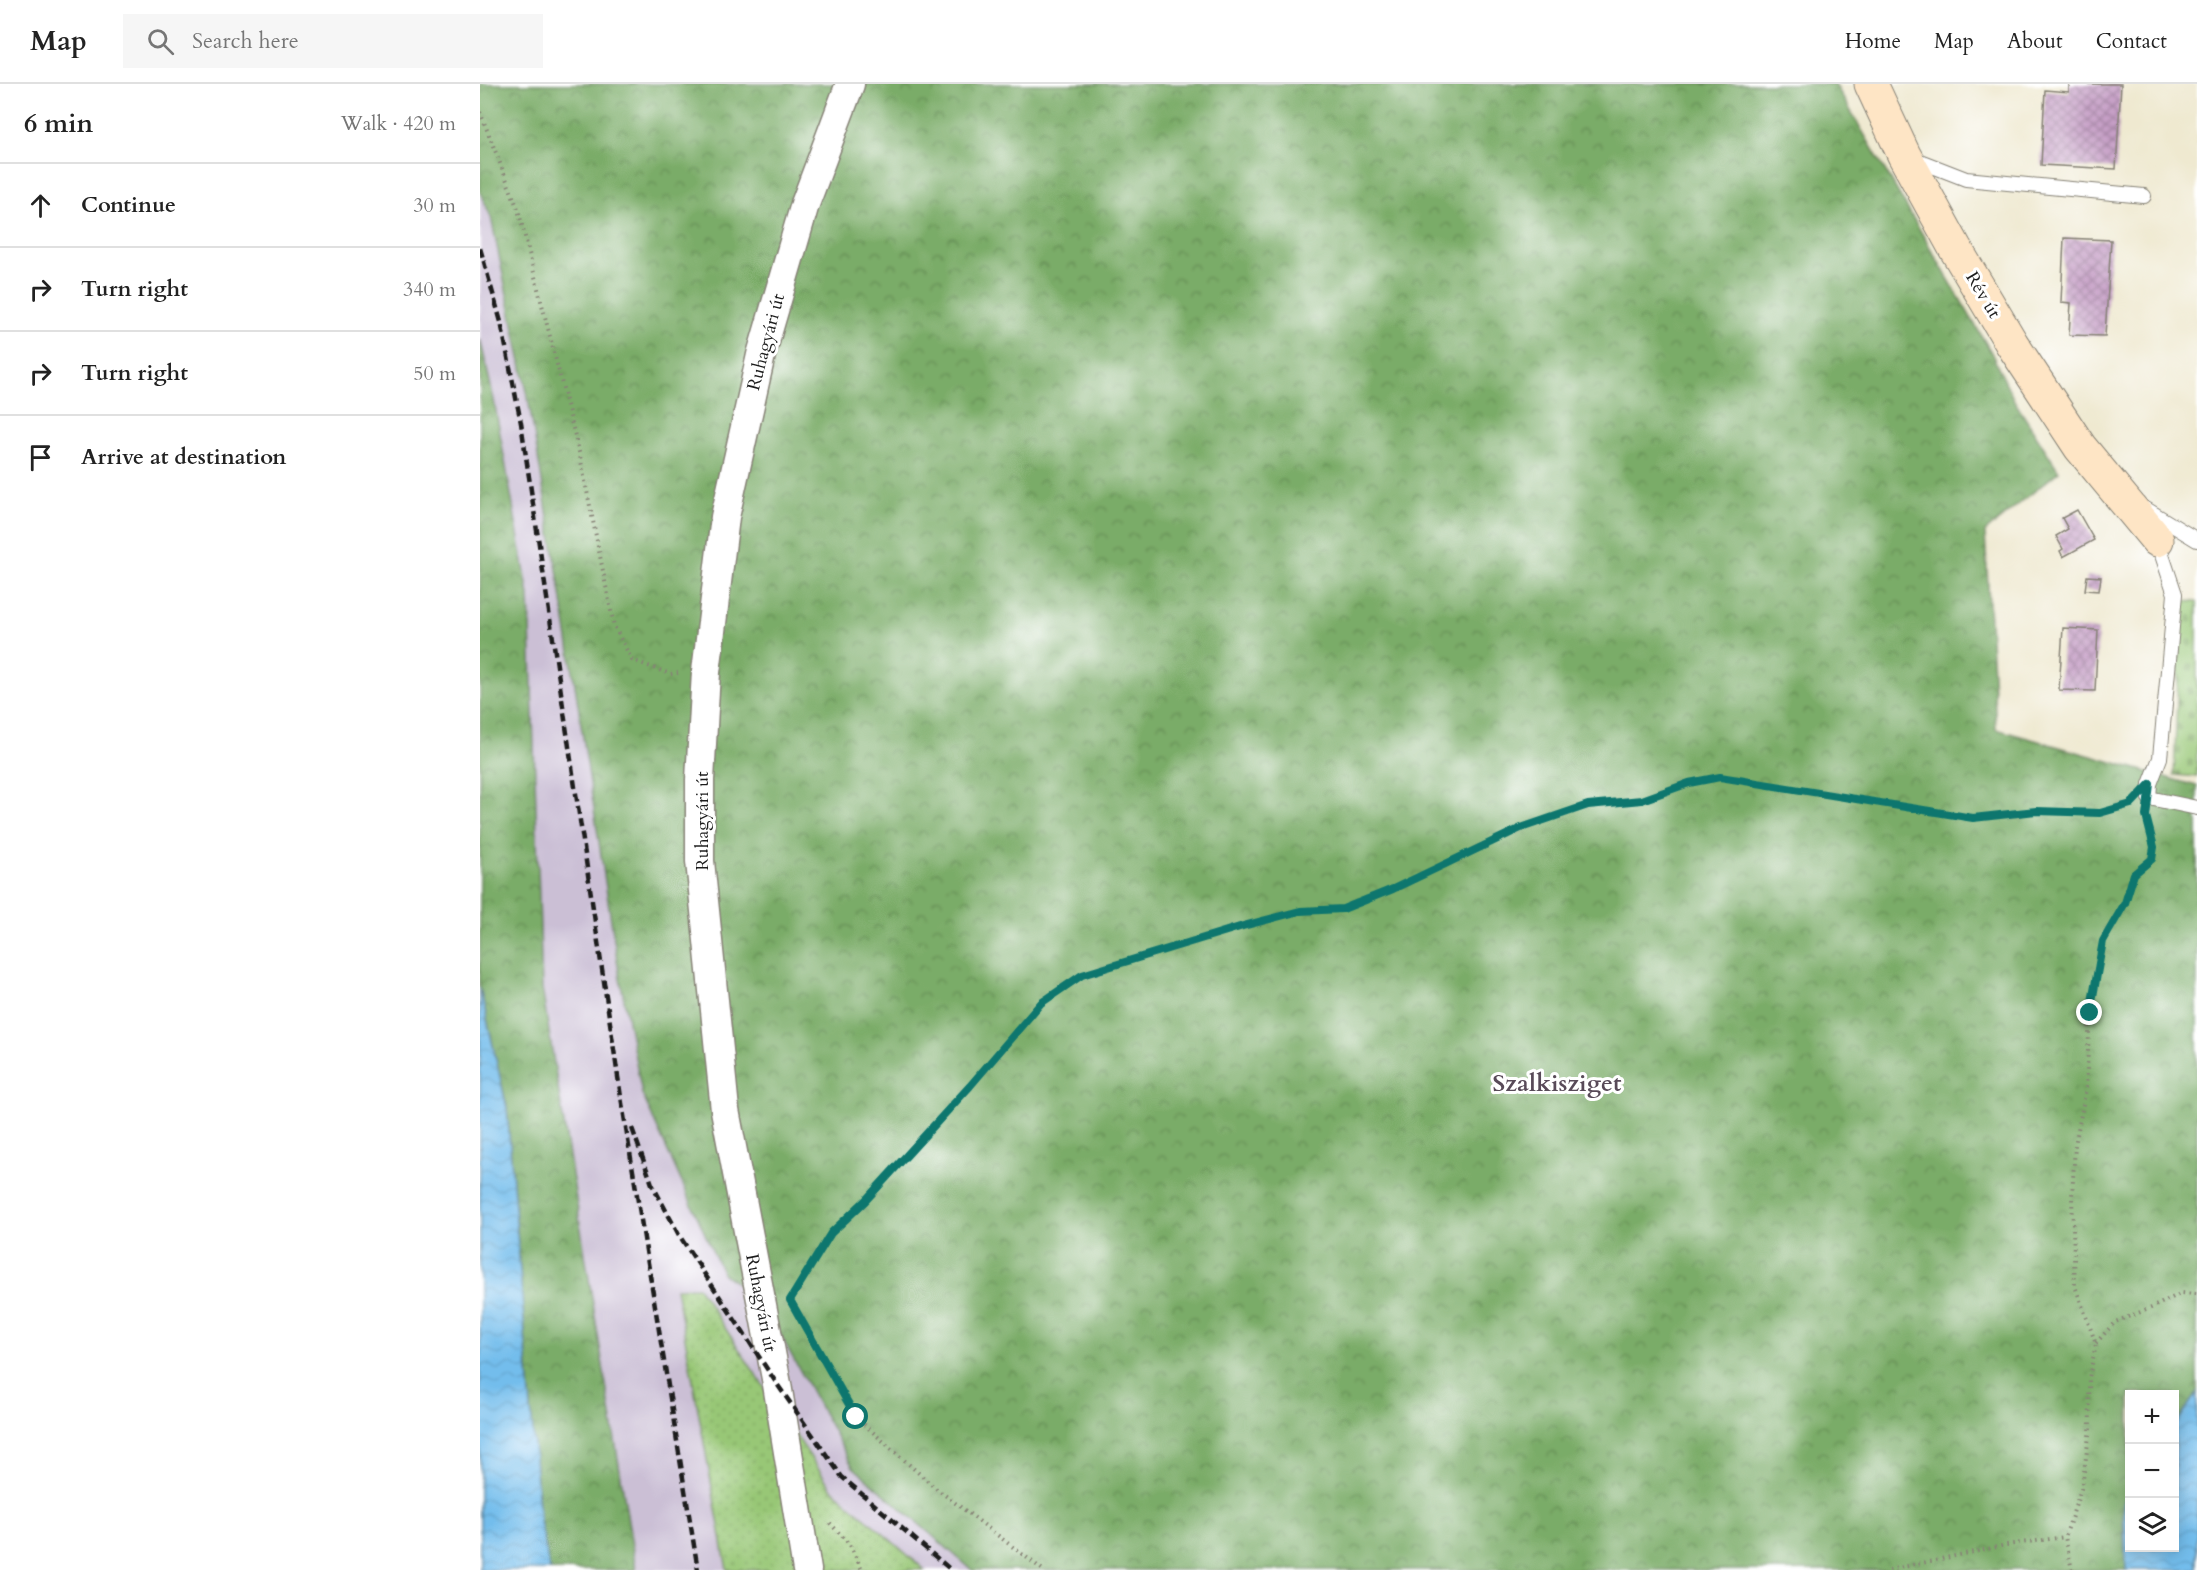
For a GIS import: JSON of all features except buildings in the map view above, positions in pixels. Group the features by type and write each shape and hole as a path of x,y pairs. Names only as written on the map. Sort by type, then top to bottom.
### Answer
{"street":[{"name":"Ruhagyári út","path":"807,1570 777,1384 727,1122 700,861 700,780 706,672 725,517 761,355 805,204 850,84"},
{"name":"Rév út","path":"1871,84 1904,155 1955,248 2012,344 2080,447 2157,540"}],"lane":[{"path":"1904,155 1966,179 2144,196"},
{"name":"Rév út","path":"2118,493 2197,540"},
{"path":"2157,540 2175,594 2160,758 2150,784 2149,798 2197,808"}],"path":[{"path":"480,112 518,209 580,456 614,626 632,660 670,674 706,672"},
{"path":"1043,1570 933,1486 856,1417 790,1300 831,1233 865,1201 970,1086 1041,1003 1082,975 1300,911 1343,909 1393,889 1521,828 1588,805 1642,800 1689,783 1720,777 1973,818 2036,811 2100,813 2131,804 2150,784"},
{"path":"2096,1344 2075,1286 2072,1197 2075,1145 2086,1089 2090,1013 2103,941 2125,903 2134,874 2152,859 2154,847 2146,816 2149,798"},
{"path":"2072,1570 2066,1537 2082,1486 2090,1429 2089,1378 2096,1344 2115,1322 2182,1293 2197,1294"},
{"path":"1889,1570 2006,1545 2066,1537"}],"shaded area":[{"path":"480,192 491,217 527,392 561,594 620,979 642,1094 760,1298 853,1467 972,1570 925,1570 831,1488 698,1287 676,1289 727,1570 636,1570 542,988 529,595 494,400 480,338"}],"green space":[{"path":"480,84 1835,84 1991,352 2015,402 2059,471 1985,532 1996,729 2197,786 2197,1392 2179,1420 2179,1390 2125,1390 2125,1500 2123,1503 2126,1570 972,1570 853,1467 760,1298 723,1274 642,1094 620,979 561,594 527,392 491,217 480,192"},
{"path":"480,338 494,400 529,595 542,988 636,1570 550,1570 540,1521 507,1108 480,988"},
{"path":"2181,601 2197,602 2197,777 2174,775"},
{"path":"698,1287 831,1488 925,1570 727,1570 676,1288"}],"water":[{"path":"480,988 507,1108 540,1521 550,1570 480,1570"},
{"path":"2197,1392 2197,1570 2126,1570 2125,1552 2179,1552 2179,1420"},
{"path":"2125,1500 2125,1548 2123,1503"}],"railway":[{"path":"480,248 501,322 521,423 621,1097 698,1570"},
{"path":"632,1128 652,1184 679,1235 777,1384 842,1477 951,1570"}],"district":[{"name":"Szalkisziget","path":"1557,1083"}],"route":[{"path":"856,1417 790,1300 831,1233 865,1201 970,1086 1041,1003 1082,975 1300,911 1343,909 1393,889 1521,828 1588,805 1642,800 1689,783 1720,777 1973,818 2036,811 2100,813 2131,804 2150,784 2146,816 2154,847 2152,859 2134,874 2125,903 2103,941 2090,1013"}]}
